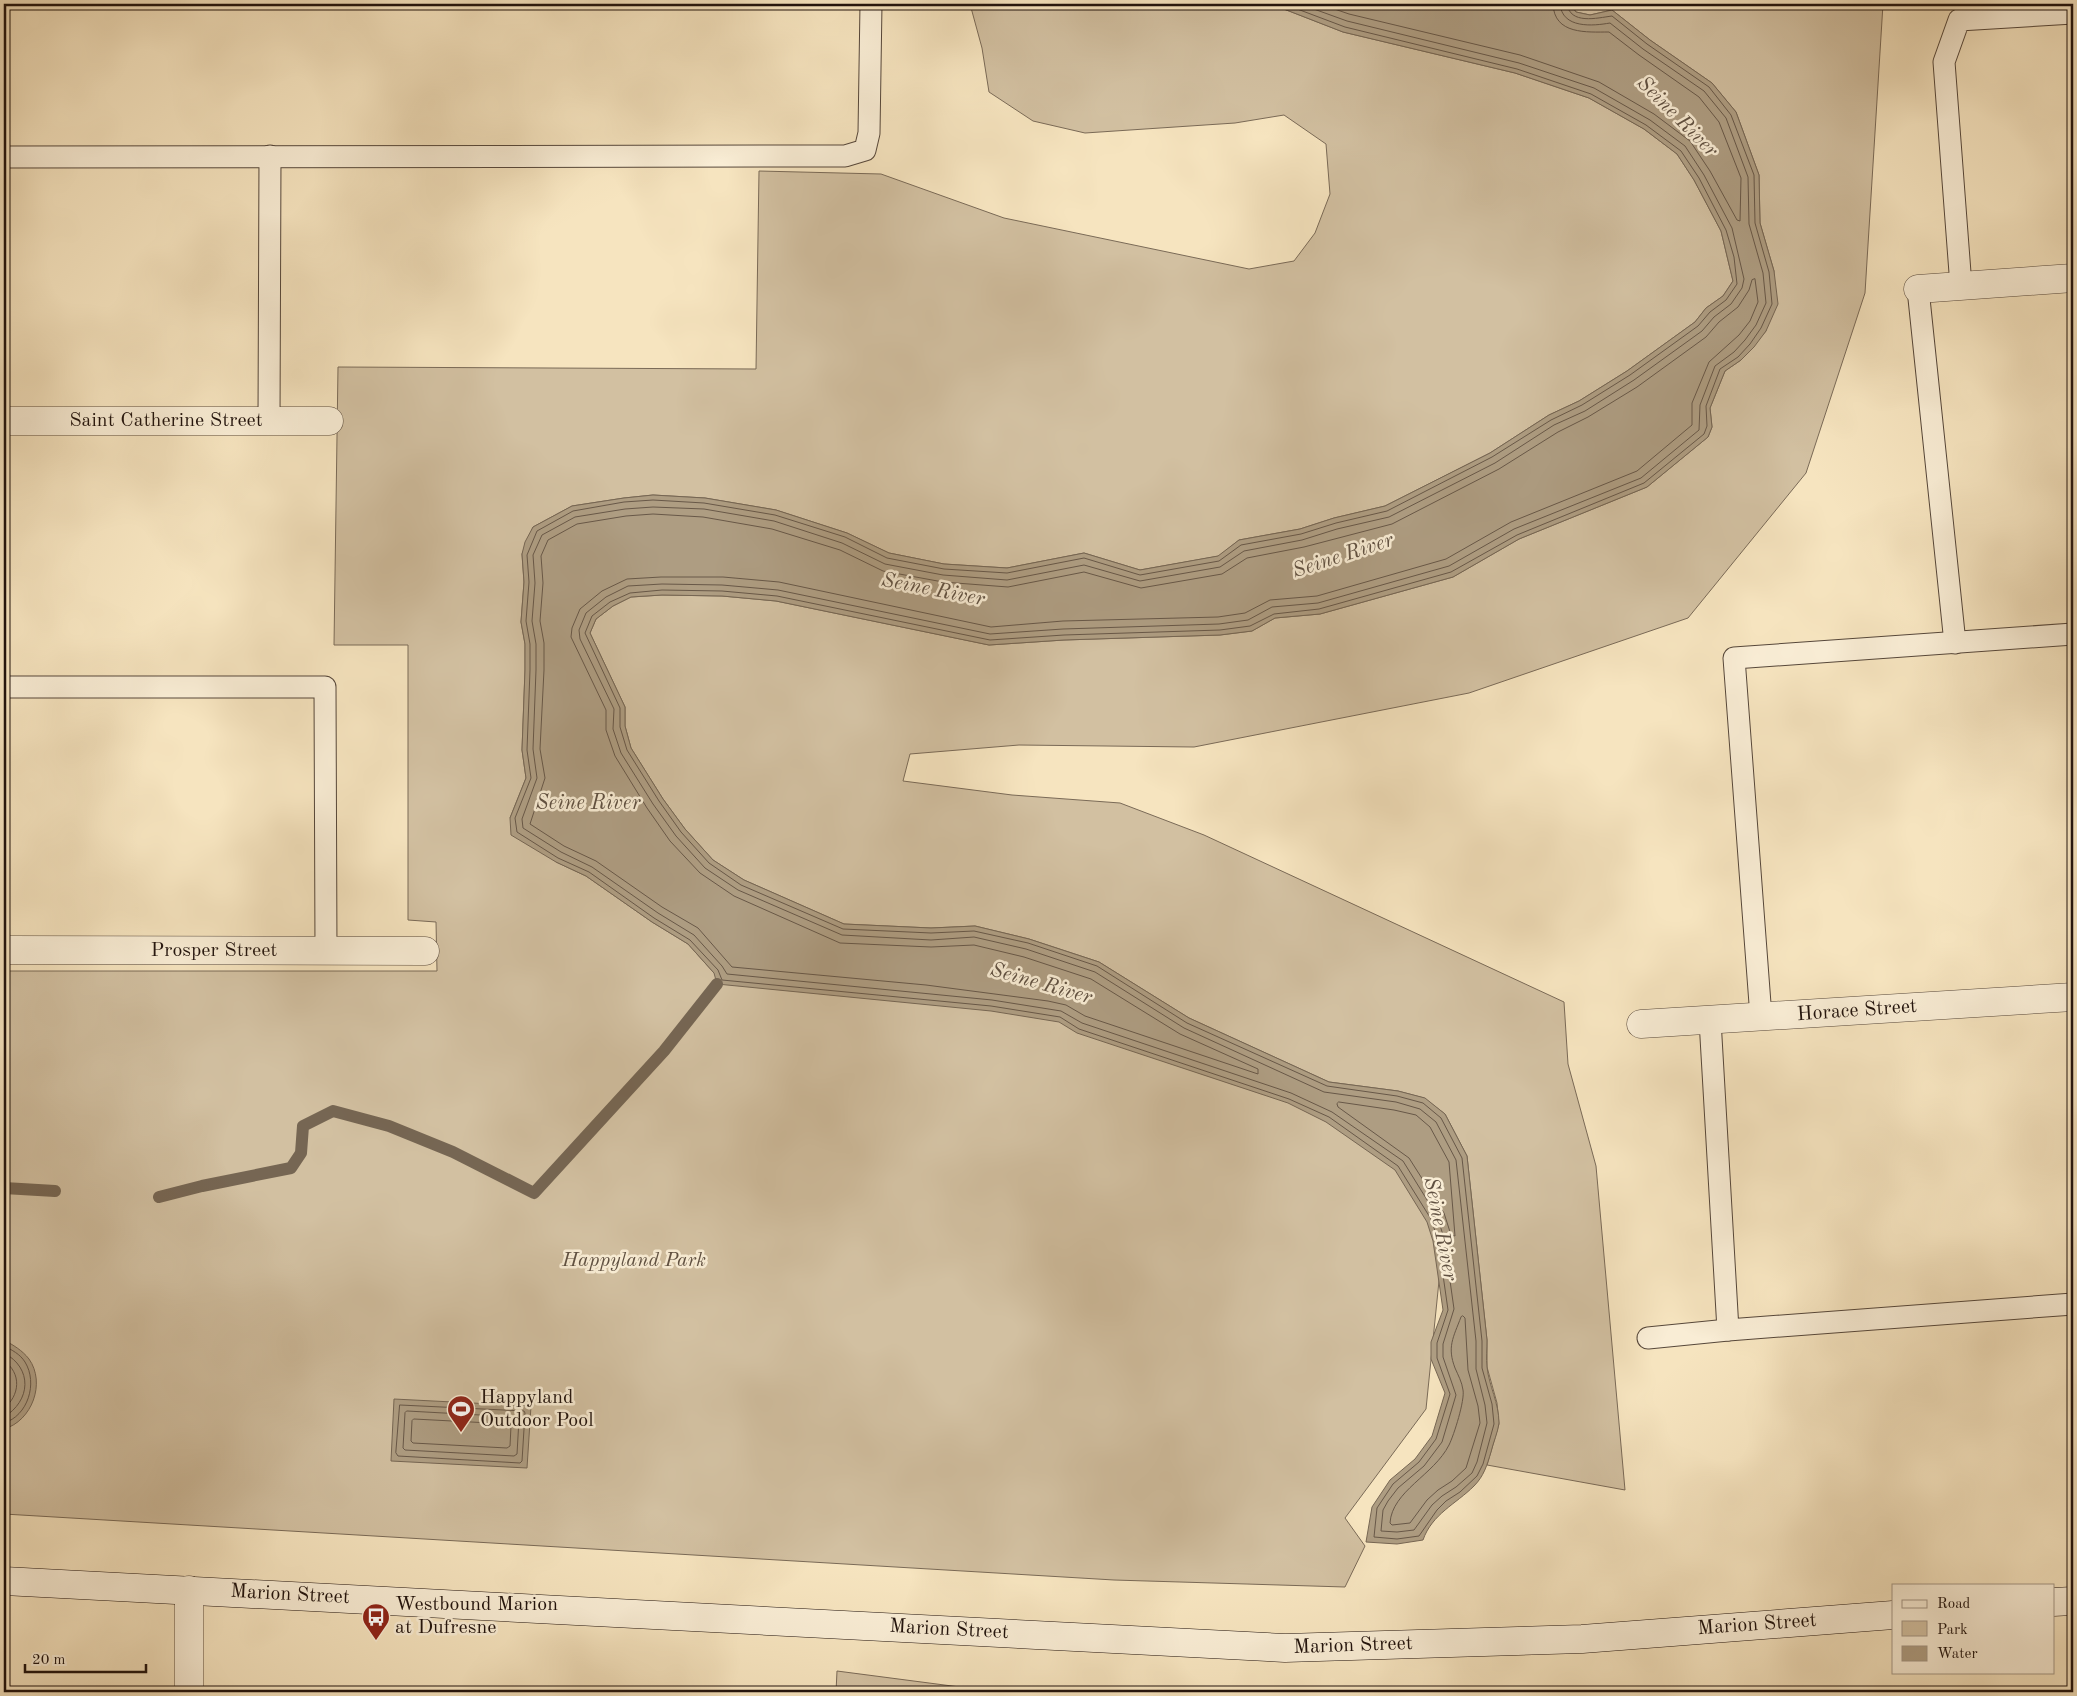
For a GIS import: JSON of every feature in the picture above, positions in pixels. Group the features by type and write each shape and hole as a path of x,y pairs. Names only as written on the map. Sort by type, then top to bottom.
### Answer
{"main road":[{"path":"1918,289 2073,278"},
{"name":"Saint Catherine Street","path":"4,421 329,420"},
{"name":"Prosper Street","path":"4,950 425,951"},
{"name":"Horace Street","path":"1640,1024 2073,997"},
{"name":"Marion Street","path":"4,1581 1285,1648 1582,1639 1892,1615"},
{"path":"189,1590 189,1692"},
{"path":"2054,1602 2073,1601"}],"lane":[{"path":"4,157 845,156 865,150 869,134 871,4"},
{"path":"1961,286 1944,62 1959,20 2073,12"},
{"path":"269,420 270,156"},
{"path":"1918,289 1955,643"},
{"path":"1762,1017 1734,658 2073,634"},
{"path":"4,686 325,687 326,951"},
{"path":"1710,1020 1728,1330"},
{"path":"1648,1338 1728,1330 2073,1304"}],"green space":[{"name":"Happyland Park","path":"970,4 1271,4 1343,32 1515,73 1589,98 1644,129 1677,154 1694,180 1721,231 1733,281 1723,296 1706,308 1695,322 1627,371 1579,401 1549,415 1490,453 1385,506 1334,518 1300,529 1239,540 1219,556 1140,570 1084,553 1007,568 944,564 889,553 847,533 776,510 705,498 653,495 572,506 533,527 522,554 524,582 521,622 525,644 525,670 522,750 526,778 510,818 556,862 586,876 652,922 688,944 714,973 1049,1009 1334,1112 1446,1212 1426,1409 1345,1518 1365,1546 1345,1587 1114,1580 4,1514 4,971 437,971 436,922 408,920 408,645 334,645 338,367 756,369 759,171 881,174 1004,218 1249,269 1294,261 1315,233 1330,194 1326,144 1284,115 1235,123 1085,133 1033,121 989,92 982,48"},
{"path":"1570,4 1883,4 1865,293 1806,473 1688,618 1469,693 1194,747 1019,745 910,754 903,781 1012,795 1120,803 1204,835 1564,1002 1568,1064 1596,1166 1625,1490 1487,1465 1499,1424 1497,1403 1487,1367 1487,1340 1467,1156 1445,1114 1424,1098 1398,1091 1329,1082 1189,1018 1099,962 1029,939 975,926 931,928 844,924 744,880 713,860 685,829 663,799 631,748 625,726 625,707 590,633 596,619 613,606 631,597 662,595 722,596 776,601 989,645 1064,640 1220,635 1252,631 1275,618 1320,614 1453,577 1519,539 1647,487 1708,437 1712,427 1710,408 1725,371 1741,360 1766,331 1774,271 1760,223 1759,175 1736,112 1712,83 1650,40 1612,10 1590,15 1576,12"},
{"path":"837,1671 998,1692 836,1692"}],"water":[{"name":"Seine River","path":"1271,4 1570,4 1576,12 1590,15 1612,10 1650,40 1712,83 1736,112 1759,175 1760,223 1774,271 1778,304 1766,331 1754,347 1741,360 1725,371 1710,408 1712,427 1708,437 1647,487 1519,539 1453,577 1320,614 1275,618 1252,631 1220,635 1064,640 989,645 776,601 722,596 662,595 631,597 613,606 596,619 590,633 625,707 625,726 631,748 663,799 685,829 713,860 744,880 844,924 931,928 975,926 1029,939 1099,962 1189,1018 1329,1082 1398,1091 1425,1098 1445,1114 1467,1156 1487,1340 1487,1367 1499,1423 1486,1466 1477,1482 1438,1516 1423,1540 1397,1544 1366,1542 1372,1507 1390,1480 1415,1459 1432,1436 1445,1393 1431,1359 1431,1342 1443,1310 1433,1241 1427,1222 1395,1170 1326,1122 1288,1103 1077,1033 1059,1022 991,1011 717,984 714,973 688,944 652,922 586,876 556,862 511,835 510,818 526,778 522,750 525,644 521,622 524,582 522,554 525,542 533,527 572,506 653,495 705,498 776,510 847,533 889,553 944,564 1007,568 1084,553 1140,570 1218,556 1239,540 1300,529 1334,518 1385,506 1490,453 1549,415 1579,401 1627,371 1695,322 1706,308 1723,296 1733,281 1721,231 1694,180 1677,154 1644,129 1589,98 1515,73 1343,32"},
{"path":"4,1340 20,1350 29,1359 34,1369 36,1390 29,1410 14,1425 4,1429"},
{"name":"Happyland Outdoor Pool","path":"394,1399 531,1406 527,1468 391,1461"}],"waterway":[{"path":"159,1197 202,1186 291,1168 301,1153 303,1126 333,1111 389,1126 453,1152 534,1193 664,1051 717,984"},
{"path":"4,1188 55,1191"}],"place":[{"name":"Happyland Outdoor Pool","path":"461,1433"},
{"name":"Westbound Marion at Dufresne","path":"376,1641"}]}
